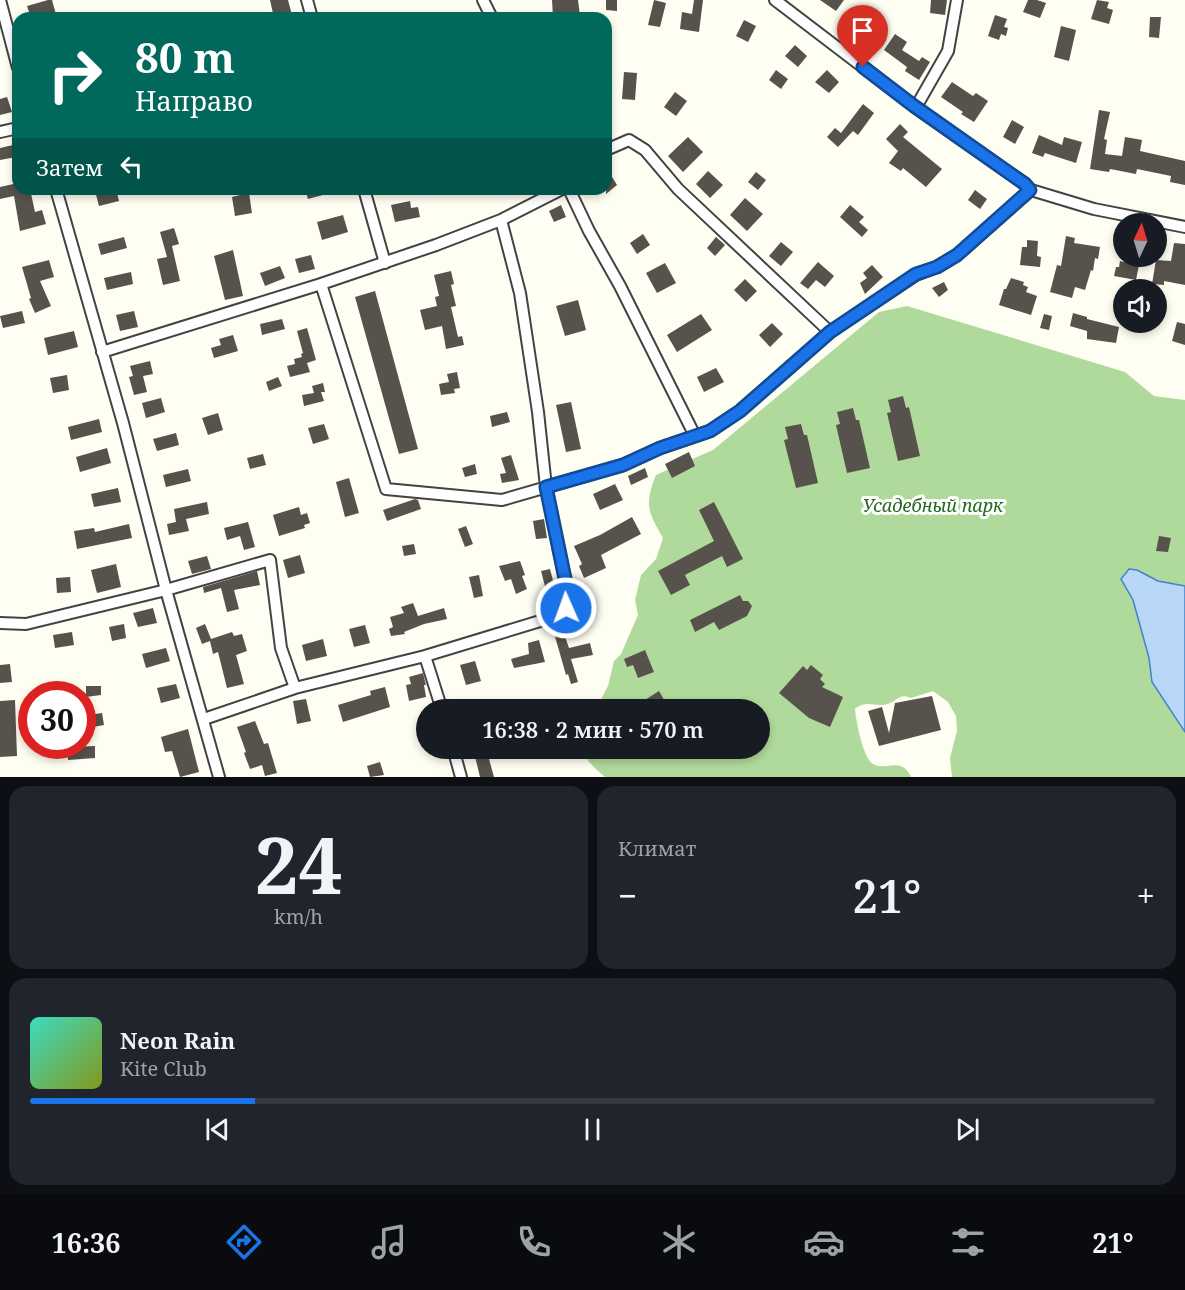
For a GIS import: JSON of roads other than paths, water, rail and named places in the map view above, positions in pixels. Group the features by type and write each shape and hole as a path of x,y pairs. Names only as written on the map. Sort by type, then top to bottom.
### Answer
{"street":[{"path":"0,0 12,45"},
{"path":"775,0 916,107 1025,184 1030,190 1094,209 1185,227"},
{"path":"916,107 948,51 957,0"},
{"path":"612,147 629,140 645,150 678,189 830,332"},
{"path":"321,284 386,489 502,500 623,465 660,448 710,431 740,411 830,332 916,274 937,267 957,255 1030,190"},
{"path":"58,195 123,423 166,590 219,777"},
{"path":"366,195 385,263"},
{"path":"102,352 385,263 501,220 550,195"},
{"path":"572,195 695,436"},
{"path":"204,719 295,688 426,656 560,615 566,608 569,598 546,487 538,412 520,293 501,220"},
{"path":"0,623 26,624 166,590 270,560 281,648 295,688"},
{"path":"426,656 439,699"},
{"path":"456,759 461,777"}],"water":[{"path":"1129,569 1137,570 1158,581 1185,586 1185,732 1152,682 1149,658 1133,600 1121,579"}],"park label":[{"name":"Усадебный парк","path":"933,506"}]}
